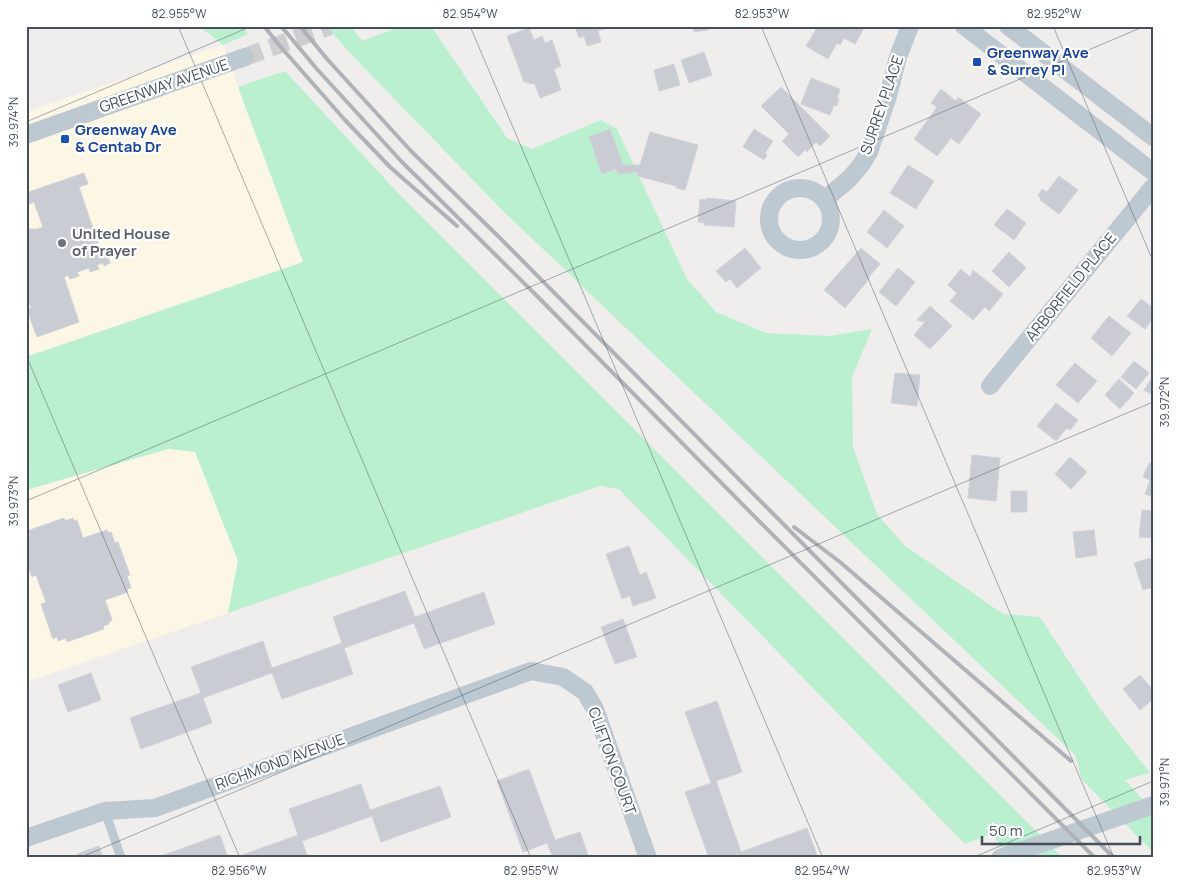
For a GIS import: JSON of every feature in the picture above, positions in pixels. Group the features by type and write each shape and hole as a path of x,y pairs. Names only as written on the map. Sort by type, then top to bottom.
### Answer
{"street":[{"name":"SURREY PLACE","path":"824,200 855,172 869,152 888,96 898,57 910,26"},
{"path":"964,26 1153,172"},
{"path":"1008,26 1153,137"},
{"name":"GREENWAY AVENUE","path":"26,135 244,58"},
{"name":"ARBORFIELD PLACE","path":"990,386 1153,187"},
{"name":"RICHMOND AVENUE","path":"26,838 105,811 154,808 531,671"},
{"name":"CLIFTON COURT","path":"531,671 563,677 585,692 595,709 648,858"},
{"path":"1000,858 1153,805"}],"lane":[{"path":"105,811 121,858"}],"shaded area":[{"path":"223,45 303,262 26,357 26,112"},
{"path":"168,449 195,452 238,561 228,613 26,682 26,490"}],"green space":[{"path":"199,26 242,26 248,34 223,45"},
{"path":"327,26 351,26 362,41 402,26 431,26 507,138 532,149 601,120 617,129 687,279 716,312 766,333 830,336 872,329 852,377 853,447 877,514 904,545 1003,614 1040,617 1100,709 1150,773 1125,780 1153,811 1153,852 1082,780 1075,755 504,212 347,50"},
{"path":"285,71 399,194 1063,858 1010,858 992,834 965,844 619,489 600,486 228,613 238,561 195,452 168,449 26,490 26,357 303,262 238,87"}],"building":[{"path":"575,26 606,26 607,28 598,31 601,42 587,46 584,36 579,38"},
{"path":"693,26 707,26 708,30 694,32"},
{"path":"818,26 865,26 855,44 844,38 840,45 837,43 828,59 806,46"},
{"path":"529,28 534,40 542,36 545,43 552,40 561,66 554,69 561,90 540,98 535,84 524,82 507,36"},
{"path":"704,52 712,75 689,83 681,60"},
{"path":"674,64 680,85 659,91 654,70"},
{"path":"811,78 840,89 837,106 834,105 830,115 801,104"},
{"path":"781,87 830,136 820,146 816,142 807,152 805,150 798,157 782,141 789,134 761,106"},
{"path":"941,89 956,101 958,97 981,114 959,144 951,138 937,156 914,139 937,107 931,103"},
{"path":"610,129 623,165 640,165 650,132 698,145 685,190 637,176 638,172 618,174 616,169 602,174 589,137"},
{"path":"754,129 773,141 765,153 767,155 764,160 743,147"},
{"path":"908,165 934,181 916,209 890,193"},
{"name":"United House of Prayer","path":"84,173 88,184 79,187 103,258 108,256 110,263 104,266 103,263 97,265 99,269 90,272 89,268 77,272 79,276 70,279 68,275 64,277 79,322 37,337 27,310 31,308 26,295 26,229 43,227 34,202 29,204 26,193"},
{"path":"1059,176 1078,190 1059,214 1040,200 1041,198 1038,196 1042,189 1047,192"},
{"path":"707,198 736,201 734,227 704,225 705,223 698,222 700,199 707,200"},
{"path":"1007,209 1026,223 1014,240 994,225"},
{"path":"884,210 904,226 887,248 867,232"},
{"path":"745,248 761,268 737,288 730,279 726,282 716,271"},
{"path":"861,248 880,264 845,308 824,290"},
{"path":"1009,252 1026,268 1009,287 992,271"},
{"path":"898,268 915,282 896,306 879,292"},
{"path":"961,269 970,277 973,270 1003,294 989,311 985,307 973,320 950,301 957,293 948,285"},
{"path":"1141,299 1153,308 1153,318 1145,329 1127,316"},
{"path":"930,306 952,326 930,349 914,335 925,322 917,320"},
{"path":"1109,316 1131,333 1112,356 1091,338"},
{"path":"1134,361 1149,373 1136,389 1121,377"},
{"path":"1075,363 1097,381 1078,403 1056,385"},
{"path":"895,373 920,375 917,406 891,403"},
{"path":"1153,376 1153,395 1144,390"},
{"path":"1119,379 1134,393 1120,409 1105,395"},
{"path":"1056,403 1078,420 1070,430 1067,428 1056,441 1037,426"},
{"path":"972,455 1000,458 996,501 968,498"},
{"path":"1070,457 1087,472 1071,489 1055,474"},
{"path":"1149,463 1153,464 1153,497 1145,494 1150,480 1143,477"},
{"path":"1011,491 1027,491 1027,512 1011,512"},
{"path":"1142,510 1153,511 1153,538 1139,537"},
{"path":"64,518 65,521 73,518 74,521 77,520 83,538 107,530 108,533 111,532 115,543 118,542 130,575 127,576 131,588 127,589 128,592 105,600 112,620 109,624 103,626 104,629 67,642 66,638 58,641 57,637 53,639 41,604 46,602 36,575 32,577 26,561 27,531"},
{"path":"1094,530 1097,555 1076,558 1073,532"},
{"path":"629,546 640,575 646,572 656,598 633,606 630,596 622,599 606,554"},
{"path":"1150,558 1153,563 1153,587 1143,590 1134,563"},
{"path":"405,591 415,617 484,592 495,624 424,649 414,623 344,648 353,674 282,699 272,673 203,698 212,723 141,749 130,718 201,693 191,667 263,641 272,668 342,643 333,617"},
{"path":"623,619 637,657 615,664 601,627"},
{"path":"91,673 101,700 68,712 58,685"},
{"path":"1140,675 1153,690 1153,699 1140,710 1123,689"},
{"path":"717,701 742,772 716,781 741,852 807,828 818,858 739,858 738,854 727,858 709,858 685,792 711,783 685,712"},
{"path":"529,769 555,840 580,832 589,858 553,858 547,843 523,852 497,781"},
{"path":"361,784 370,810 440,786 451,817 381,842 372,816 302,841 308,858 234,858 298,835 289,809"},
{"path":"220,835 228,858 155,858"},
{"path":"99,846 103,858 79,858 77,854"}],"tunnel":[{"path":"245,57 330,26"}],"railway":[{"path":"264,26 344,119 390,167 457,226"},
{"path":"281,26 316,68 401,161 1095,858"},
{"path":"300,26 327,59 411,151 501,239 1114,858"},
{"path":"794,527 840,562 1071,761"}],"place":[{"name":"Greenway Ave & Surrey Pl","path":"977,62"},
{"name":"Greenway Ave & Centab Dr","path":"65,139"},
{"name":"United House of Prayer","path":"62,243"}]}
